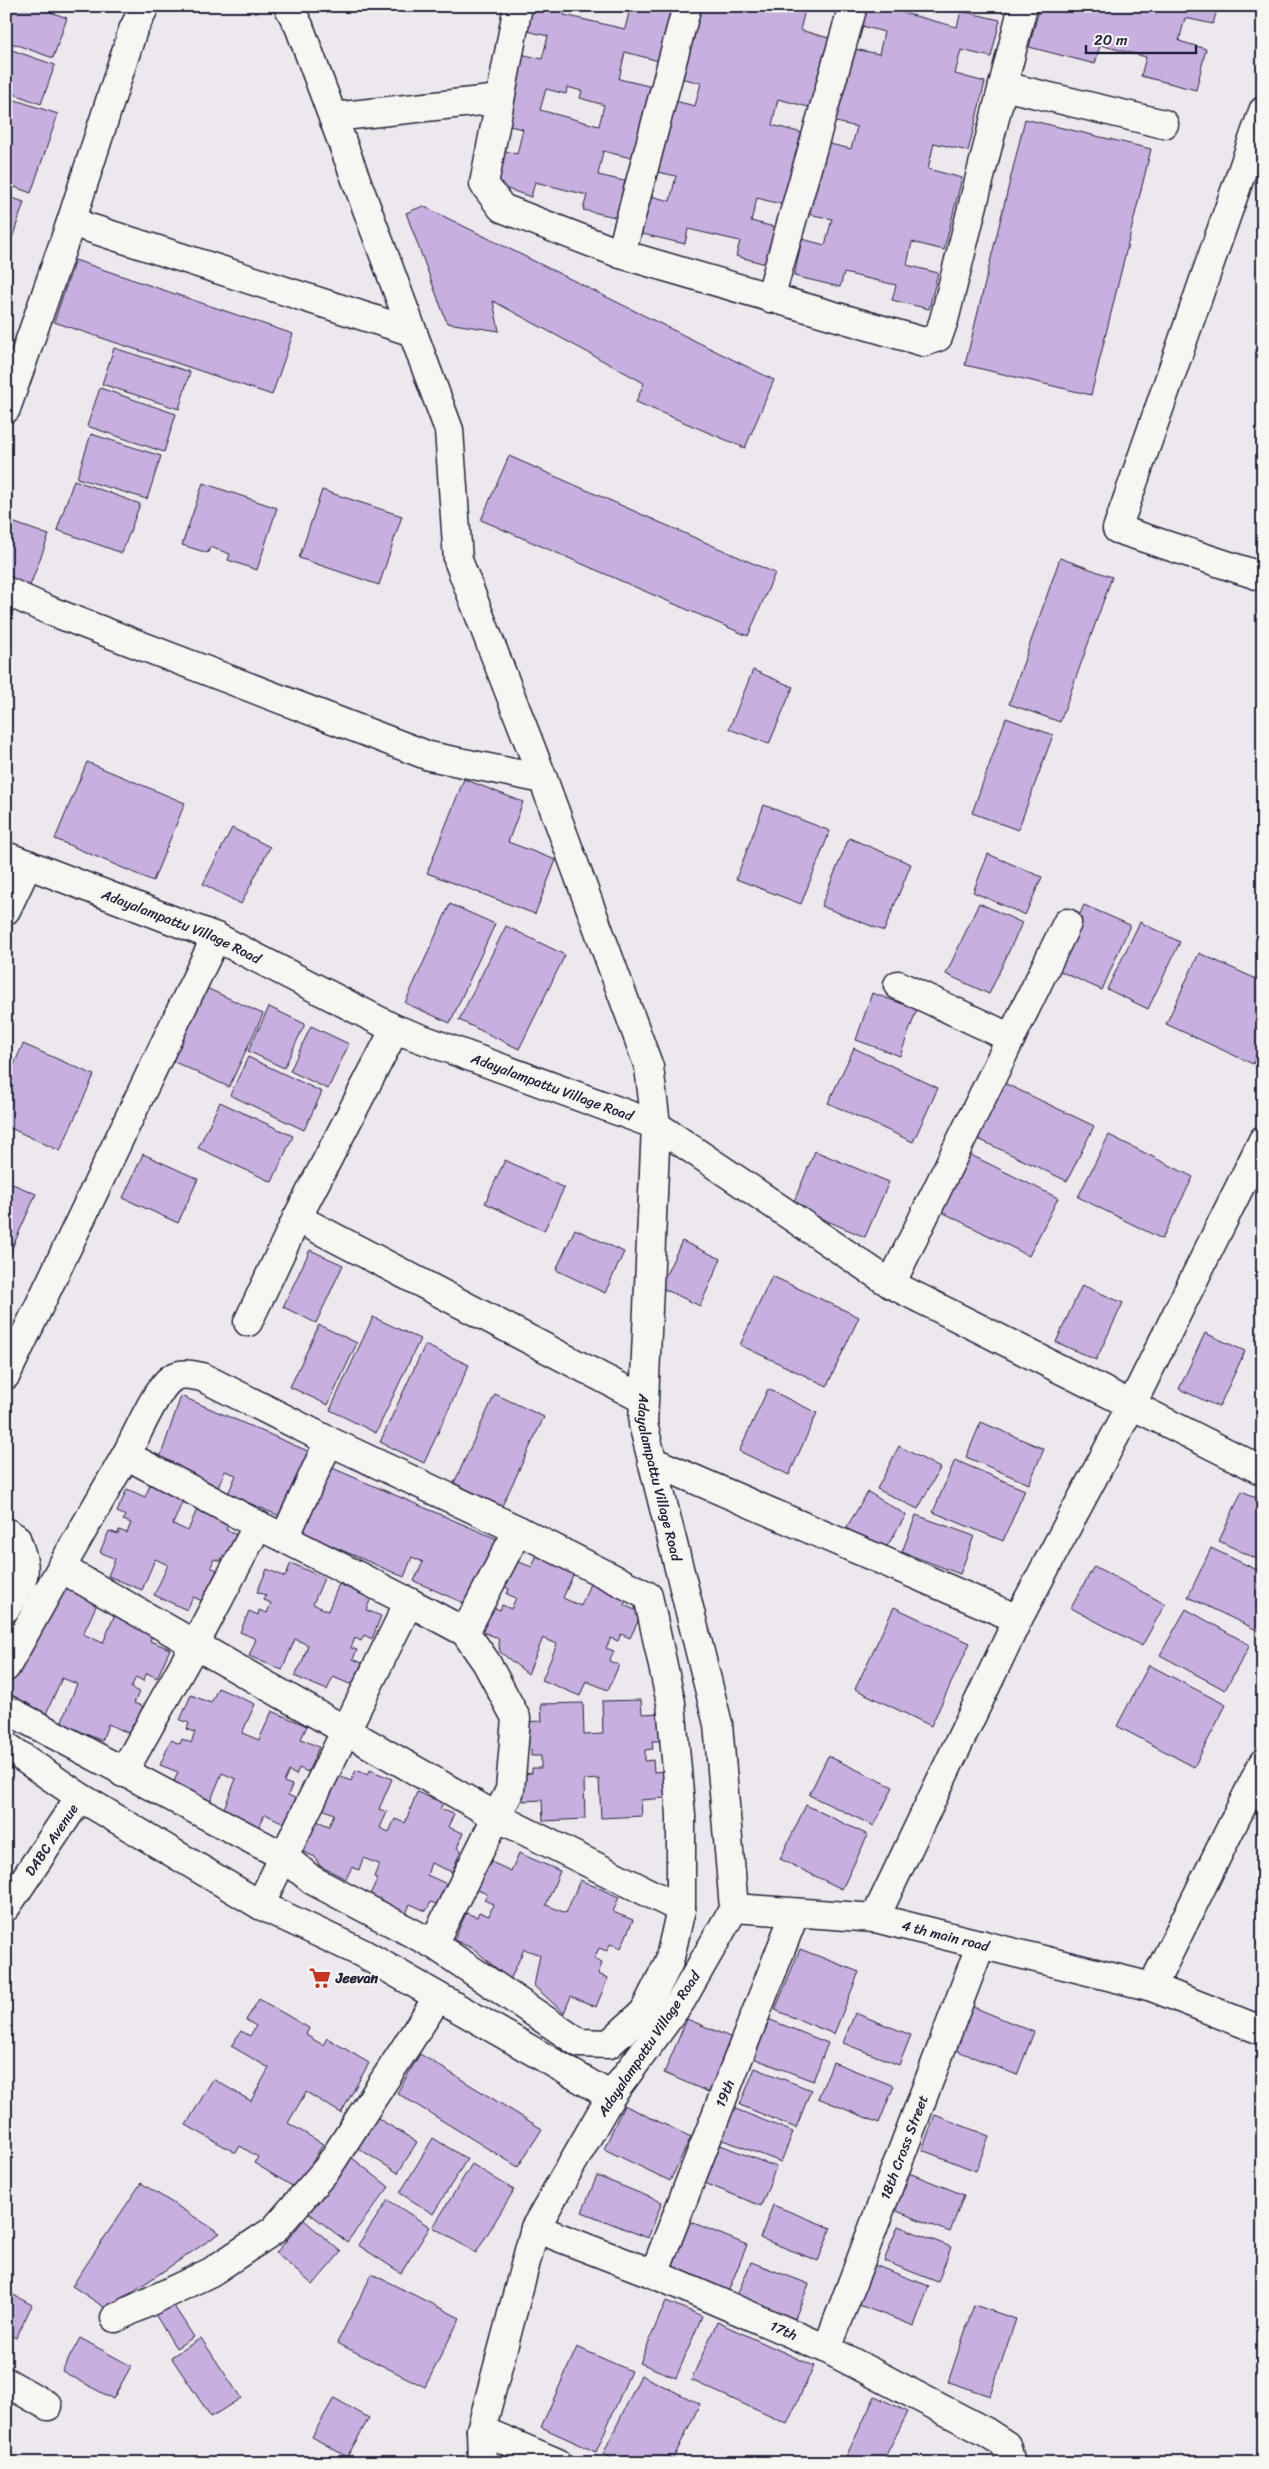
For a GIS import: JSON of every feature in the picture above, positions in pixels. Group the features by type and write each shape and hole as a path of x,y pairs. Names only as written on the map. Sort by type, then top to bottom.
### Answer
{"street":[{"path":"6,409 71,222 134,30 145,6"},
{"path":"288,6 299,26 449,430 458,560 543,779 649,1067 656,1125 891,1284 1263,1471"},
{"path":"518,6 484,184 492,198 502,208 621,254 924,342 938,337 944,320 1023,6"},
{"path":"621,254 687,6"},
{"path":"770,298 853,6"},
{"path":"1003,86 1164,124"},
{"path":"333,117 500,99"},
{"path":"1263,111 1117,528 1263,578"},
{"path":"71,222 413,332"},
{"path":"6,591 48,610 429,756 543,779"},
{"path":"6,910 17,860"},
{"name":"Adayalampattu Village Road","path":"17,860 216,937 395,1029 656,1125 642,1424 718,1724 734,1908 681,2001 612,2096 536,2228 481,2430 482,2463"},
{"path":"891,1284 1067,923"},
{"path":"6,1374 216,937"},
{"path":"898,985 1011,1038"},
{"path":"248,1322 297,1218 395,1029"},
{"path":"876,1918 1018,1619 1131,1406 1263,1140"},
{"path":"297,1218 643,1399"},
{"path":"6,1667 160,1391 172,1378 185,1374 202,1377 329,1441 518,1530 648,1596 672,1704 681,1815 681,1909 669,1962 644,2012 609,2044 579,2043 432,1944 312,1880 283,1856 123,1773 6,1709"},
{"path":"285,1538 329,1441"},
{"path":"126,1455 465,1632 486,1662 516,1718 510,1790 432,1944"},
{"path":"652,1461 1018,1619"},
{"path":"123,1773 194,1646 258,1525"},
{"path":"465,1632 518,1530"},
{"path":"6,1532 16,1538 24,1560 25,1578 6,1608"},
{"path":"61,1568 194,1646 498,1817 681,1909"},
{"path":"260,1904 409,1602"},
{"path":"6,1746 80,1797 260,1904 362,1953 612,2096"},
{"path":"1152,1987 1263,1763"},
{"name":"DABC Avenue","path":"6,1906 80,1797"},
{"name":"4 th main road","path":"734,1908 876,1918 1152,1987 1263,2032"},
{"name":"19th","path":"654,2274 795,1913"},
{"name":"18th Cross Street","path":"827,2349 981,1944"},
{"path":"115,2318 211,2272 274,2230 328,2169 438,1997"},
{"name":"17th","path":"536,2228 654,2274 827,2349 986,2432 1006,2445 1011,2463"},
{"path":"6,2382 48,2406"},
{"path":"481,2430 558,2463"}],"building":[{"path":"6,6 34,6 67,18 53,58 6,41"},
{"path":"529,6 566,6 564,15 625,29 630,8 621,6 672,6 659,61 625,52 619,79 653,87 635,159 603,151 598,175 629,182 620,218 583,210 587,195 535,182 531,197 487,182 494,148 517,154 523,129 500,124 517,53 542,59 548,36 523,30","holes":["567,87 582,91 580,98 604,105 599,126 540,110 546,89 566,94"]},
{"path":"693,6 723,10 724,6 806,6 800,30 829,38 812,108 778,99 772,125 806,134 788,206 757,198 751,221 782,229 773,266 736,256 740,241 688,229 685,244 638,233 647,195 670,201 676,176 653,171 671,100 695,106 701,83 676,77"},
{"path":"807,6 837,6 835,13"},
{"path":"859,6 901,6 900,12 957,27 961,11 1000,20 991,57 961,50 955,74 985,82 968,151 934,143 928,169 962,178 944,250 912,242 907,265 938,273 929,309 892,300 896,285 844,273 840,287 794,276 802,239 825,245 832,219 809,214 826,143 851,149 857,127 832,121 849,48 879,54 884,32 855,24"},
{"path":"1040,6 1061,12 1063,6 1218,6 1213,24 1185,18 1179,41 1206,49 1196,90 1141,76 1146,57 1100,45 1095,64 1029,47"},
{"path":"6,48 55,65 41,104 6,91"},
{"path":"6,97 58,114 31,193 6,184"},
{"path":"1025,119 1151,149 1091,395 965,365"},
{"path":"6,196 24,202 8,251 6,250"},
{"path":"423,206 774,380 745,448 636,402 644,383 493,301 499,331 447,323 406,213"},
{"path":"75,260 293,334 272,395 54,322"},
{"path":"114,348 190,372 179,409 102,384"},
{"path":"100,388 176,414 164,452 87,426"},
{"path":"91,434 161,456 147,499 77,478"},
{"path":"509,456 775,573 748,636 481,520"},
{"path":"74,480 140,504 122,553 57,530"},
{"path":"203,483 277,508 257,570 228,560 230,554 210,547 208,553 182,545"},
{"path":"322,490 402,516 379,585 299,558"},
{"path":"6,520 49,535 28,591 6,583"},
{"path":"1060,558 1112,577 1060,722 1009,704"},
{"path":"753,670 793,687 769,744 729,729"},
{"path":"1006,718 1053,735 1018,830 972,813"},
{"path":"87,762 185,803 153,881 55,839"},
{"path":"464,779 523,802 508,842 556,860 535,914 427,873"},
{"path":"764,805 830,831 801,904 736,879"},
{"path":"232,828 270,847 241,904 203,884"},
{"path":"849,838 911,864 884,931 821,906"},
{"path":"988,854 1042,877 1025,915 973,892"},
{"path":"979,903 1022,923 989,994 946,974"},
{"path":"450,904 495,924 450,1023 405,1003"},
{"path":"1084,905 1130,925 1102,990 1055,969"},
{"path":"1140,922 1180,942 1148,1009 1107,989"},
{"path":"506,926 565,955 519,1049 459,1020"},
{"path":"1199,953 1263,982 1263,1042 1253,1064 1166,1024"},
{"path":"202,986 263,1014 229,1087 168,1059"},
{"path":"872,993 917,1009 900,1056 856,1040"},
{"path":"269,1007 305,1024 284,1068 248,1051"},
{"path":"311,1026 349,1044 328,1089 290,1071"},
{"path":"23,1044 94,1075 60,1151 6,1126 6,1083"},
{"path":"854,1048 938,1088 913,1142 828,1103"},
{"path":"248,1057 322,1092 304,1130 230,1095"},
{"path":"1000,1081 1094,1126 1067,1181 974,1137"},
{"path":"220,1102 293,1136 272,1182 198,1148"},
{"path":"1109,1135 1193,1177 1162,1239 1078,1197"},
{"path":"815,1151 889,1182 865,1237 792,1206"},
{"path":"143,1154 198,1179 178,1223 123,1198"},
{"path":"969,1154 1058,1198 1029,1256 940,1211"},
{"path":"505,1160 564,1188 544,1231 485,1203"},
{"path":"6,1181 36,1194 9,1255 6,1254"},
{"path":"575,1229 624,1252 605,1293 556,1270"},
{"path":"682,1241 721,1259 700,1306 660,1287"},
{"path":"310,1250 343,1265 316,1323 283,1307"},
{"path":"772,1276 859,1317 827,1386 740,1345"},
{"path":"1082,1285 1123,1303 1096,1360 1056,1342"},
{"path":"373,1317 420,1339 376,1433 330,1410"},
{"path":"319,1325 357,1343 328,1405 290,1387"},
{"path":"1205,1333 1245,1351 1219,1407 1179,1389"},
{"path":"425,1345 469,1365 424,1463 380,1442"},
{"path":"768,1389 817,1413 789,1475 739,1451"},
{"path":"495,1394 544,1417 502,1506 454,1483"},
{"path":"181,1396 310,1452 282,1517 228,1494 236,1475 225,1471 217,1490 160,1458"},
{"path":"981,1422 1044,1449 1029,1484 966,1457"},
{"path":"899,1446 940,1468 918,1509 877,1489"},
{"path":"955,1460 1025,1490 1003,1541 933,1512"},
{"path":"330,1467 497,1539 468,1605 414,1581 423,1562 412,1557 404,1577 302,1533"},
{"path":"151,1483 184,1498 173,1524 188,1531 199,1504 231,1518 226,1530 242,1537 232,1559 223,1555 221,1561 214,1559 211,1567 217,1570 213,1579 221,1583 212,1605 193,1597 187,1610 154,1595 168,1565 155,1559 142,1590 108,1576 115,1559 100,1552 109,1531 118,1534 119,1530 127,1533 131,1523 123,1520 126,1516 117,1512 127,1489 145,1497"},
{"path":"1242,1491 1263,1501 1263,1562 1219,1541"},
{"path":"868,1492 906,1515 884,1551 846,1528"},
{"path":"916,1515 974,1536 960,1574 902,1552"},
{"path":"1211,1548 1263,1573 1263,1633 1188,1597"},
{"path":"538,1552 576,1568 563,1598 581,1606 593,1576 630,1591 624,1605 642,1613 630,1638 621,1634 618,1641 611,1638 606,1648 614,1651 609,1661 619,1665 608,1690 586,1681 580,1696 542,1680 557,1644 543,1638 528,1674 500,1652 498,1638 480,1631 490,1606 500,1610 502,1605 511,1609 516,1598 507,1594 509,1589 500,1584 511,1559 532,1567"},
{"path":"291,1563 324,1578 313,1604 328,1611 339,1584 371,1598 366,1610 381,1616 372,1639 364,1635 361,1641 355,1638 351,1648 357,1650 353,1659 362,1663 352,1685 333,1677 327,1690 294,1676 302,1663 308,1645 295,1639 282,1670 249,1656 256,1639 240,1632 249,1611 258,1615 259,1610 267,1613 271,1603 264,1600 266,1595 257,1592 267,1569 285,1577"},
{"path":"1094,1566 1165,1604 1142,1646 1071,1608"},
{"path":"62,1586 98,1602 83,1634 103,1643 117,1609 156,1626 150,1641 170,1649 157,1678 147,1673 143,1681 136,1677 131,1688 139,1692 134,1703 144,1707 133,1735 108,1724 102,1741 61,1723 77,1684 62,1678 45,1716 6,1700 6,1692 12,1678"},
{"path":"894,1607 970,1643 931,1726 855,1689"},
{"path":"1186,1609 1250,1645 1225,1690 1160,1655"},
{"path":"1149,1665 1226,1705 1194,1767 1117,1726"},
{"path":"218,1688 255,1704 242,1733 259,1740 272,1711 307,1726 301,1739 319,1747 308,1772 299,1768 296,1775 289,1771 284,1782 292,1785 288,1795 297,1799 286,1824 265,1814 258,1829 222,1813 236,1779 222,1773 208,1807 170,1791 178,1772 160,1765 171,1740 180,1744 182,1739 191,1743 195,1732 187,1729 189,1723 180,1720 191,1695 211,1703"},
{"path":"641,1700 642,1714 661,1713 663,1741 652,1741 653,1749 645,1750 645,1761 653,1760 654,1772 664,1771 665,1798 641,1800 642,1816 601,1818 599,1779 584,1780 585,1819 543,1821 542,1800 523,1801 522,1774 532,1773 532,1768 541,1768 541,1756 531,1756 531,1750 521,1750 520,1722 542,1721 541,1704 583,1703 584,1735 603,1734 602,1701"},
{"path":"828,1756 893,1787 874,1826 809,1795"},
{"path":"356,1770 368,1775 370,1770 392,1779 379,1809 387,1812 380,1828 389,1832 395,1819 405,1823 417,1792 443,1803 440,1809 454,1814 448,1827 463,1833 457,1848 461,1850 452,1872 431,1863 427,1875 447,1884 438,1905 431,1902 426,1911 410,1904 406,1914 366,1904 377,1879 374,1877 379,1864 363,1858 359,1870 352,1867 346,1879 320,1866 315,1857 299,1850 312,1819 329,1826 334,1814 318,1807 332,1773 351,1781"},
{"path":"806,1805 868,1835 842,1889 780,1859"},
{"path":"519,1853 560,1871 546,1905 566,1913 580,1880 619,1897 613,1912 633,1920 621,1948 610,1944 607,1951 599,1948 594,1959 602,1963 598,1974 608,1978 596,2007 571,1996 564,2013 534,1986 540,1955 524,1949 510,1980 474,1949 454,1940 466,1913 477,1917 479,1912 489,1916 493,1904 484,1900 487,1894 476,1889 489,1861 511,1871"},
{"path":"800,1949 859,1972 834,2034 775,2010"},
{"path":"259,1999 309,2028 306,2035 323,2045 327,2038 369,2063 341,2113 306,2092 288,2123 323,2144 297,2189 254,2163 258,2157 240,2146 236,2153 186,2125 213,2079 251,2101 269,2068 231,2046 241,2031 250,2036 256,2026 246,2020"},
{"path":"971,2006 1034,2032 1017,2075 953,2049"},
{"path":"855,2013 911,2035 899,2065 843,2043"},
{"path":"687,2019 737,2040 713,2094 664,2073"},
{"path":"768,2019 828,2043 813,2081 753,2058"},
{"path":"420,2054 542,2129 518,2167 397,2093"},
{"path":"833,2062 894,2086 879,2123 818,2098"},
{"path":"755,2068 811,2090 796,2128 740,2105"},
{"path":"624,2105 691,2137 670,2181 604,2149"},
{"path":"733,2108 793,2132 781,2162 721,2139"},
{"path":"371,2114 417,2142 398,2173 353,2145"},
{"path":"935,2115 989,2136 976,2171 922,2150"},
{"path":"433,2138 467,2159 433,2214 400,2193"},
{"path":"718,2144 776,2167 761,2206 702,2182"},
{"path":"351,2157 389,2187 347,2242 309,2213"},
{"path":"472,2164 514,2190 476,2253 433,2227"},
{"path":"909,2173 964,2195 950,2232 894,2210"},
{"path":"597,2176 662,2202 648,2238 582,2212"},
{"path":"141,2183 220,2233 107,2309 72,2286"},
{"path":"388,2200 430,2227 401,2273 358,2245"},
{"path":"773,2205 831,2228 818,2261 760,2238"},
{"path":"684,2219 747,2245 728,2292 665,2267"},
{"path":"304,2220 341,2252 313,2285 276,2253"},
{"path":"898,2226 951,2247 938,2282 884,2261"},
{"path":"751,2262 809,2284 793,2323 735,2300"},
{"path":"874,2265 929,2286 914,2326 859,2305"},
{"path":"372,2274 460,2318 425,2387 337,2343"},
{"path":"6,2291 32,2305 16,2338 6,2333"},
{"path":"170,2300 194,2337 176,2348 153,2311"},
{"path":"666,2301 702,2316 676,2378 640,2363"},
{"path":"974,2305 1016,2319 990,2396 948,2382"},
{"path":"717,2322 814,2366 787,2424 691,2380"},
{"path":"80,2338 131,2366 113,2399 62,2371"},
{"path":"201,2338 241,2398 211,2417 171,2357"},
{"path":"577,2347 631,2371 596,2452 541,2427"},
{"path":"641,2375 700,2404 671,2463 621,2463 603,2454"},
{"path":"875,2396 908,2412 882,2463 843,2463"},
{"path":"334,2398 369,2418 347,2457 312,2437"},
{"path":"6,2411 12,2414 6,2425"}],"place":[{"name":"Jeevan","path":"320,1978"}]}
